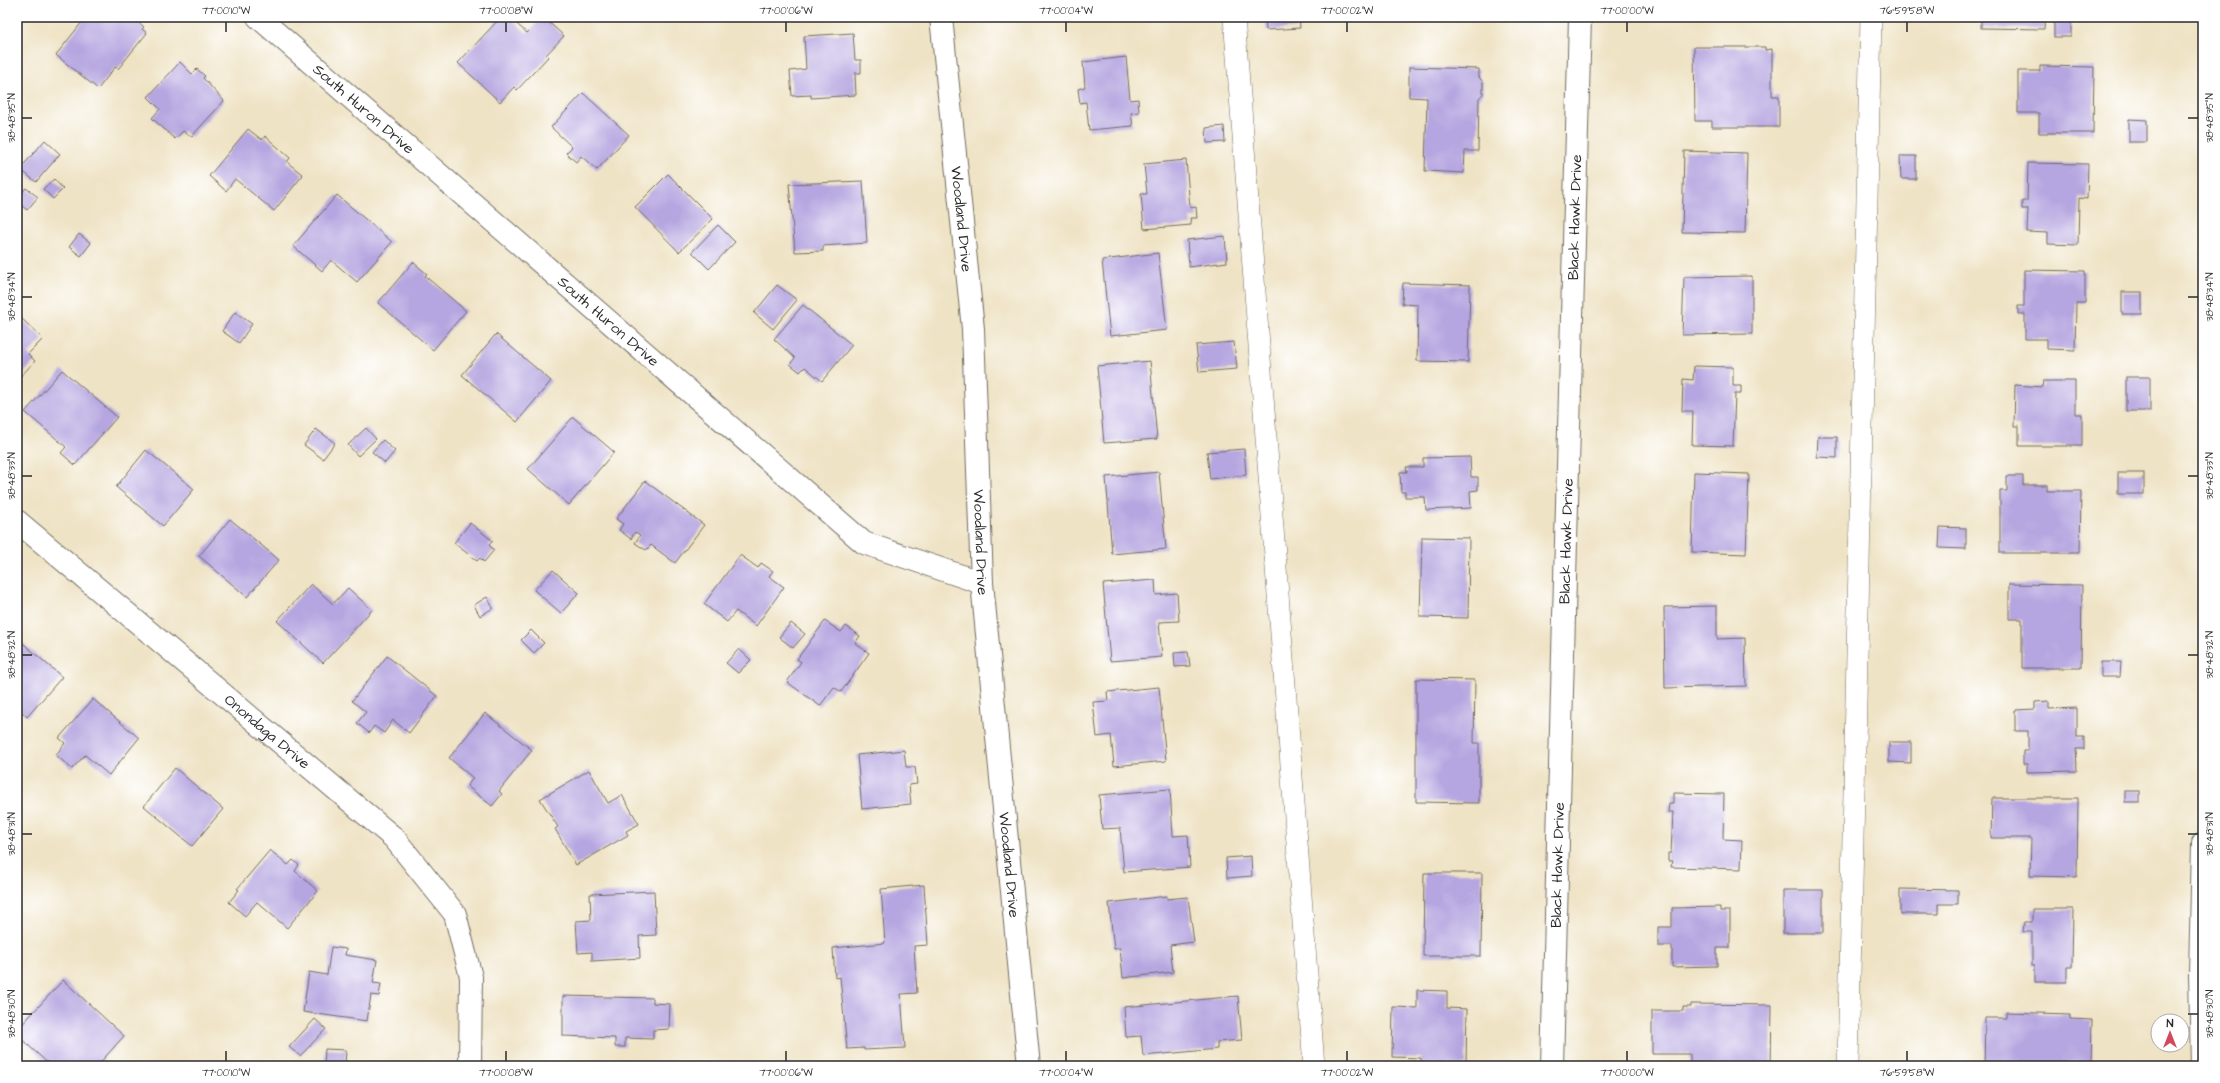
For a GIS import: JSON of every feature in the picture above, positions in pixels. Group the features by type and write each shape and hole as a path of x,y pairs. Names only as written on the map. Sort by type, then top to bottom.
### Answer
{"street":[{"name":"South Huron Drive","path":"258,17 864,542 982,583"},
{"name":"Woodland Drive","path":"941,17 973,328 982,583 1029,1066"},
{"name":"Black Hawk Drive","path":"1552,1066 1580,17"},
{"name":"Onondaga Drive","path":"17,521 394,838 455,914 471,977 470,1066"},
{"path":"2202,1066 2200,974 2203,844"}],"lane":[{"path":"1234,17 1314,1066"},
{"path":"1848,1066 1871,17"}],"building":[{"path":"86,17 132,17 144,27 142,29 147,33 118,69 115,67 98,89 56,55"},
{"path":"501,17 509,17 527,33 543,17 564,36 546,55 548,57 517,90 514,87 500,102 458,63"},
{"path":"1265,17 1299,17 1300,28 1266,30"},
{"path":"1981,17 2045,17 2044,29 1981,28"},
{"path":"2054,21 2071,21 2071,37 2054,37"},
{"path":"853,33 855,60 861,60 861,73 855,73 856,95 811,98 811,95 792,96 790,71 806,69 804,36"},
{"path":"1694,47 1765,47 1765,50 1772,49 1772,96 1779,96 1779,127 1712,127 1712,121 1695,121"},
{"path":"1126,57 1130,100 1138,99 1139,112 1131,113 1133,126 1089,130 1086,102 1080,103 1078,89 1085,87 1083,62"},
{"path":"180,62 192,74 197,69 205,76 203,78 224,101 191,137 183,131 175,139 152,118 160,109 148,97"},
{"path":"2040,66 2094,67 2093,133 2039,133 2039,113 2018,113 2018,71 2040,71"},
{"path":"1409,67 1479,69 1479,77 1483,82 1483,94 1479,98 1478,151 1465,151 1464,173 1425,171 1427,98 1409,97"},
{"path":"583,93 629,135 597,170 581,156 576,162 566,153 572,147 551,127"},
{"path":"2129,119 2147,120 2147,142 2129,142"},
{"path":"1224,126 1225,142 1207,143 1206,128"},
{"path":"248,129 262,140 265,136 290,158 287,162 303,175 274,211 235,179 226,191 209,176"},
{"path":"45,140 60,154 36,182 20,169"},
{"path":"1684,151 1747,153 1745,233 1682,232"},
{"path":"1900,156 1916,156 1916,179 1901,179"},
{"path":"1186,160 1190,208 1196,207 1197,218 1190,218 1191,225 1144,229 1141,194 1147,194 1144,164"},
{"path":"2028,163 2088,164 2087,199 2079,198 2078,245 2048,244 2048,233 2027,232 2028,209 2022,209 2022,201 2027,201"},
{"path":"668,174 713,219 679,252 635,207"},
{"path":"54,179 63,189 53,199 43,189"},
{"path":"863,181 867,243 823,246 823,251 795,252 789,184"},
{"path":"26,188 38,197 27,210 17,202 17,198"},
{"path":"337,195 392,242 357,282 331,260 322,271 293,246"},
{"path":"718,225 735,242 709,269 692,252"},
{"path":"79,234 91,243 81,256 69,247"},
{"path":"1225,236 1227,262 1189,267 1187,240"},
{"path":"1158,253 1167,330 1110,336 1102,260"},
{"path":"413,262 427,274 425,276 466,311 433,350 378,303"},
{"path":"2024,270 2085,271 2085,303 2076,303 2075,350 2047,349 2047,339 2025,339 2025,314 2018,314 2018,306 2024,306"},
{"path":"1752,276 1752,334 1682,335 1684,277"},
{"path":"1403,283 1470,285 1468,362 1417,361 1418,305 1402,304"},
{"path":"777,285 797,300 773,329 754,313"},
{"path":"2122,292 2142,292 2142,314 2122,314"},
{"path":"803,305 852,345 822,381 805,367 800,372 790,364 795,358 774,339"},
{"path":"235,312 252,324 239,343 222,331"},
{"path":"17,314 43,339 28,354 35,361 17,380"},
{"path":"496,334 551,381 517,422 462,375"},
{"path":"1234,342 1237,369 1199,372 1196,345"},
{"path":"1150,361 1157,439 1104,443 1097,366"},
{"path":"1694,366 1733,367 1733,386 1741,386 1741,394 1735,394 1733,446 1692,445 1693,411 1682,411 1683,379 1693,380"},
{"path":"62,370 117,417 75,465 61,453 66,447 25,412"},
{"path":"2126,377 2150,377 2150,411 2126,411"},
{"path":"2043,381 2075,381 2075,414 2082,414 2082,446 2019,446 2019,426 2014,426 2015,385 2042,387"},
{"path":"573,417 614,452 569,505 528,469"},
{"path":"366,428 376,439 358,456 348,445"},
{"path":"316,429 335,443 323,459 304,445"},
{"path":"1818,437 1837,437 1837,458 1817,457"},
{"path":"383,440 395,451 385,463 372,452"},
{"path":"1244,449 1246,475 1210,479 1207,452"},
{"path":"146,450 194,489 163,526 116,487"},
{"path":"1470,457 1471,477 1478,477 1478,490 1470,491 1471,508 1426,510 1425,497 1405,497 1405,492 1401,492 1400,472 1407,472 1406,467 1423,467 1423,458"},
{"path":"1159,472 1166,549 1112,554 1106,477"},
{"path":"1694,472 1749,474 1746,554 1692,552"},
{"path":"2118,473 2144,473 2144,494 2118,494"},
{"path":"2007,476 2023,476 2023,485 2047,485 2047,491 2081,491 2080,553 2000,553 2000,491 2007,491"},
{"path":"645,481 704,525 675,563 651,545 646,550 635,543 640,535 635,532 631,539 619,530 623,524 616,519"},
{"path":"230,519 279,560 247,597 199,556"},
{"path":"470,523 493,541 489,545 494,550 484,562 480,558 477,561 454,543"},
{"path":"1940,527 1966,528 1966,549 1939,548"},
{"path":"1422,537 1469,538 1468,618 1420,617"},
{"path":"740,555 758,568 761,563 773,571 769,576 784,587 756,626 736,611 727,622 704,604"},
{"path":"553,570 579,593 561,613 534,590"},
{"path":"1155,580 1156,595 1177,593 1179,621 1159,622 1162,657 1110,661 1103,584"},
{"path":"311,584 333,604 348,588 372,610 323,663 277,621"},
{"path":"2009,584 2082,585 2081,668 2022,668 2022,619 2009,619"},
{"path":"487,597 493,608 480,616 474,605"},
{"path":"1717,606 1717,639 1745,638 1746,686 1665,688 1664,607"},
{"path":"825,621 841,632 846,626 860,636 855,643 869,653 841,692 834,687 820,706 787,682 801,662 797,659"},
{"path":"791,623 805,634 793,648 779,637"},
{"path":"531,630 544,643 534,653 521,640"},
{"path":"17,638 62,677 27,717 17,707"},
{"path":"739,649 751,660 738,673 726,663"},
{"path":"1188,652 1190,666 1175,667 1174,653"},
{"path":"387,656 437,696 409,733 393,720 384,733 374,726 369,733 357,723 366,712 352,701"},
{"path":"2101,662 2121,662 2120,677 2101,677"},
{"path":"1416,679 1475,680 1474,743 1479,743 1479,803 1416,802"},
{"path":"1159,687 1166,761 1114,766 1111,735 1097,737 1093,702 1108,701 1107,692"},
{"path":"93,699 139,738 109,775 85,755 72,769 56,755 65,743 59,738"},
{"path":"2049,701 2049,709 2077,708 2077,737 2084,737 2084,749 2076,749 2077,771 2027,772 2027,764 2023,764 2023,751 2028,751 2028,731 2015,731 2015,710 2035,709 2035,702"},
{"path":"485,713 532,750 499,791 502,794 492,806 467,786 473,778 449,758"},
{"path":"1889,742 1911,742 1911,763 1889,762"},
{"path":"904,750 906,767 915,767 917,784 909,785 911,804 862,809 857,755"},
{"path":"175,768 223,809 192,846 144,806"},
{"path":"589,770 608,803 622,795 639,824 626,831 628,835 576,865 555,829 558,827 540,799"},
{"path":"1170,789 1173,836 1188,835 1190,867 1124,872 1120,828 1102,829 1099,795"},
{"path":"2125,791 2140,791 2140,802 2125,802"},
{"path":"1673,793 1724,794 1723,839 1742,840 1741,869 1671,867 1672,861 1668,861 1668,853 1671,853 1673,812 1668,812 1669,804 1673,804"},
{"path":"1992,798 2078,798 2077,877 2030,876 2031,838 1991,838"},
{"path":"270,850 288,865 293,860 299,865 295,871 318,891 287,928 257,902 245,916 229,902 239,890 237,889"},
{"path":"1251,856 1252,876 1227,878 1226,858"},
{"path":"1424,873 1482,873 1481,956 1423,956"},
{"path":"924,885 928,945 914,946 917,993 901,994 905,1048 864,1050 864,1048 847,1049 840,977 835,978 833,948 885,943 881,889"},
{"path":"1900,889 1958,890 1958,904 1939,904 1939,914 1900,914"},
{"path":"1783,890 1823,890 1823,933 1783,933"},
{"path":"654,891 656,935 639,936 640,958 592,961 592,952 578,953 576,921 591,920 590,894"},
{"path":"1167,896 1167,899 1188,897 1194,942 1170,945 1173,972 1123,978 1120,948 1114,949 1109,903"},
{"path":"1720,907 1720,911 1730,911 1730,948 1717,948 1717,966 1672,967 1672,946 1658,946 1658,927 1672,927 1672,908"},
{"path":"2032,909 2073,909 2072,967 2067,967 2067,982 2035,982 2035,965 2032,965 2032,932 2023,932 2024,922 2032,922"},
{"path":"331,947 346,949 345,955 377,960 373,983 381,984 379,996 371,995 367,1021 303,1012 309,972 327,975"},
{"path":"63,980 124,1036 97,1066 51,1066 17,1035 17,1030"},
{"path":"1417,990 1447,991 1447,1008 1467,1009 1466,1065 1421,1064 1421,1058 1392,1057 1393,1007 1417,1008"},
{"path":"563,996 653,998 653,1003 670,1004 669,1029 653,1030 653,1039 625,1038 625,1047 615,1047 615,1038 563,1036"},
{"path":"1238,996 1242,1040 1217,1042 1217,1049 1143,1056 1141,1036 1126,1037 1124,1007"},
{"path":"1691,1004 1772,1005 1771,1066 1690,1065 1690,1054 1652,1054 1652,1011 1683,1011 1683,1007 1691,1007"},
{"path":"2006,1012 2070,1014 2070,1019 2092,1020 2091,1062 2069,1062 2068,1066 1984,1066 1985,1018 2006,1018"},
{"path":"315,1019 326,1029 300,1056 289,1047"},
{"path":"325,1049 346,1050 345,1066 324,1066"}]}
